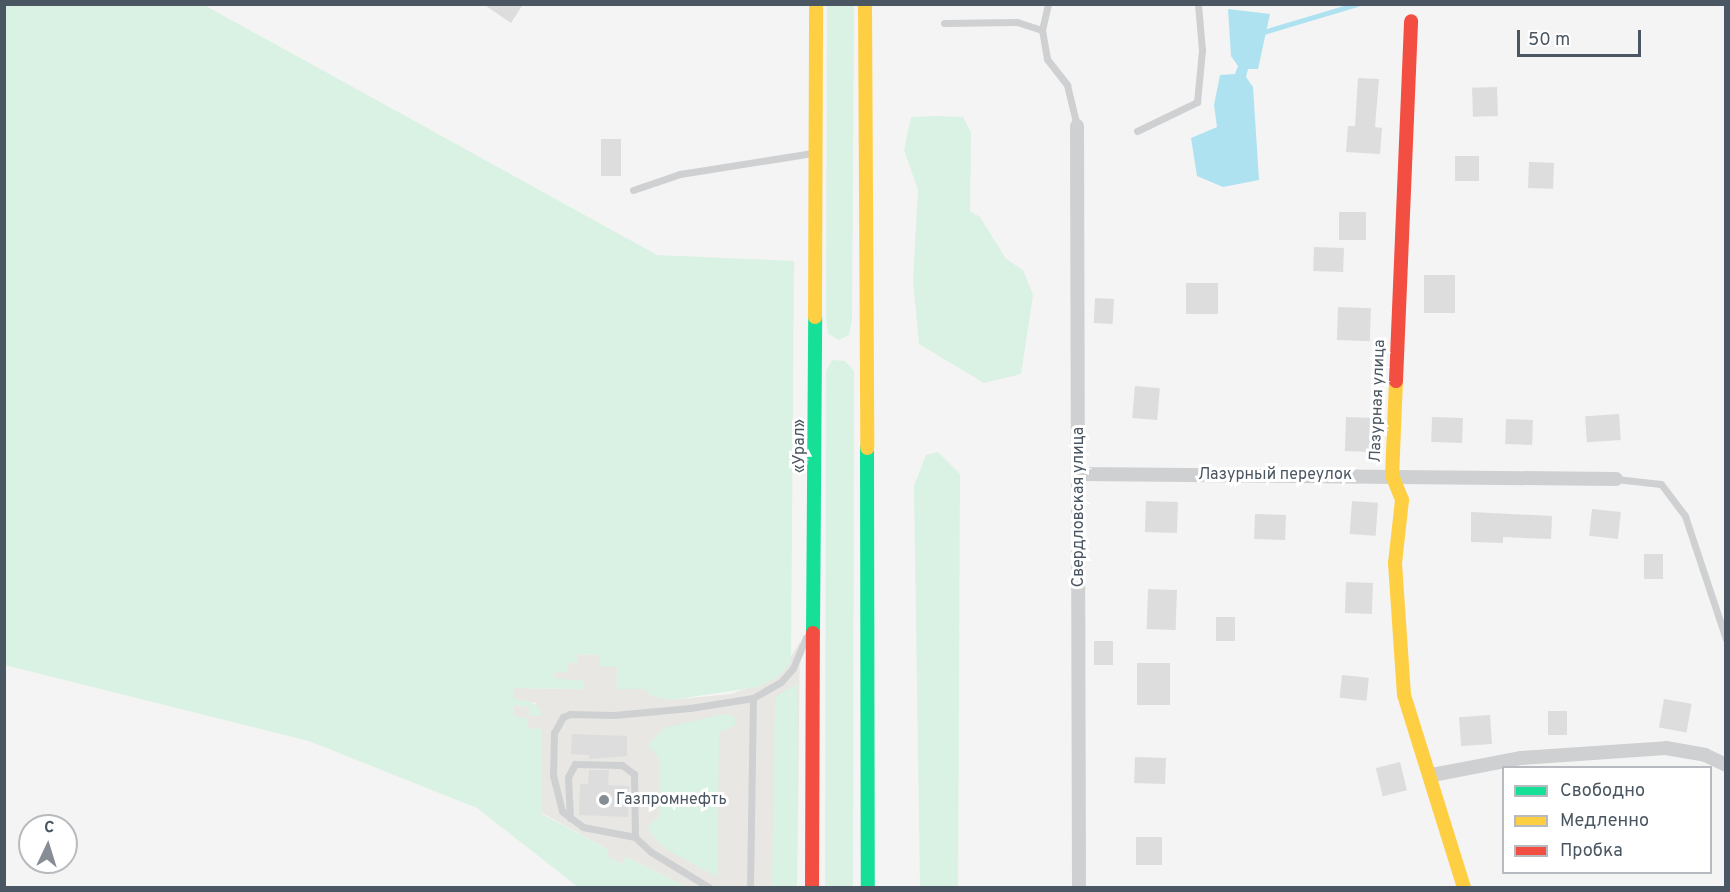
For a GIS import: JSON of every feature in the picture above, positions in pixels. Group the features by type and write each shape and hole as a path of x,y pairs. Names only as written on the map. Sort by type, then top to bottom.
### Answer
{"main road":[{"name":"«Урал»","path":"812,888 816,4"},
{"path":"865,4 868,888"},
{"name":"Лазурная улица","path":"1412,21 1392,475 1402,500 1395,563 1404,695 1432,775 1464,888"}],"street":[{"name":"Свердловская улица","path":"1077,126 1079,888"},
{"name":"Лазурный переулок","path":"1079,474 1392,475 1616,479"},
{"path":"1432,775 1521,758 1666,748 1705,755 1725,765"}],"lane":[{"path":"1048,4 1042,30 1047,59 1067,84 1077,126"},
{"path":"1137,131 1197,102 1202,50 1198,4"},
{"path":"944,23 1017,22 1042,30"},
{"path":"633,190 680,174 816,152"},
{"path":"1616,479 1661,484 1684,516 1725,639"},
{"path":"710,888 651,852 635,837 583,827 570,818 558,803 553,776 554,733 563,717 690,708 753,698 781,682 793,668 815,616"},
{"path":"750,888 753,698"},
{"path":"570,818 568,777 575,764 622,765 634,774 635,837"}],"shaded area":[{"path":"800,642 797,887 686,887 626,857 622,864 607,856 609,850 542,813 542,729 528,728 528,718 513,717 514,705 529,707 529,715 536,703 512,699 513,688 584,689 584,681 554,679 555,671 577,654 600,655 617,667 618,689 644,689 670,700 731,694 779,676"}],"green space":[{"path":"4,5 204,5 657,255 794,261 791,661 779,676 758,687 670,700 652,696 644,689 618,689 617,667 600,666 600,655 578,654 577,663 568,663 567,672 555,671 554,678 584,681 584,689 513,688 513,699 529,701 540,709 541,716 529,716 529,707 514,705 513,716 528,718 528,728 542,729 542,814 609,850 607,856 622,864 626,857 686,887 578,887 477,808 309,741 5,665"},
{"path":"827,5 854,5 852,319 849,335 839,340 828,334 826,317"},
{"path":"911,117 963,117 971,133 970,211 980,217 1006,259 1023,270 1033,295 1021,374 984,383 919,344 913,280 918,190 904,150"},
{"path":"832,360 845,361 854,371 853,888 825,887 826,371"},
{"path":"938,452 960,474 958,888 920,887 914,486 926,455"},
{"path":"797,684 797,887 772,887 775,697"},
{"path":"723,714 734,716 736,725 719,733 717,877 666,849 651,834 648,825 660,816 660,760 648,745 664,728"}],"water":[{"path":"1228,9 1270,14 1258,69 1248,69 1246,77 1253,87 1259,180 1223,187 1197,176 1191,138 1217,127 1214,105 1220,75 1235,74 1238,66 1231,56"}],"building":[{"path":"483,4 523,4 511,23"},
{"path":"1358,78 1379,79 1375,127 1382,128 1380,154 1346,152 1348,126 1355,126"},
{"path":"1497,87 1498,116 1473,117 1472,88"},
{"path":"601,139 621,139 621,176 601,176"},
{"path":"1455,156 1479,156 1479,181 1455,181"},
{"path":"1529,162 1554,163 1553,189 1528,188"},
{"path":"1339,212 1366,212 1366,240 1339,240"},
{"path":"1314,247 1344,248 1343,272 1313,271"},
{"path":"1424,275 1455,275 1455,313 1424,313"},
{"path":"1186,283 1218,283 1218,314 1186,314"},
{"path":"1095,298 1114,299 1113,324 1094,323"},
{"path":"1338,307 1371,308 1370,341 1337,340"},
{"path":"1135,386 1160,388 1157,420 1132,418"},
{"path":"1619,414 1621,440 1587,442 1585,416"},
{"path":"1346,417 1373,418 1372,452 1345,451"},
{"path":"1432,417 1463,418 1462,443 1431,442"},
{"path":"1506,419 1533,420 1532,445 1505,444"},
{"path":"1146,501 1178,502 1177,533 1145,532"},
{"path":"1352,501 1378,503 1376,536 1350,534"},
{"path":"1592,509 1621,512 1618,539 1589,536"},
{"path":"1471,512 1552,516 1551,539 1503,537 1503,543 1471,542"},
{"path":"1255,514 1286,515 1285,540 1254,539"},
{"path":"1644,554 1663,554 1663,579 1644,579"},
{"path":"1346,582 1373,583 1372,614 1345,613"},
{"path":"1148,589 1177,590 1176,630 1147,629"},
{"path":"1216,617 1235,617 1235,641 1216,641"},
{"path":"1094,641 1113,641 1113,665 1094,665"},
{"path":"1137,663 1170,663 1170,705 1137,705"},
{"path":"1342,675 1369,678 1366,701 1340,698"},
{"path":"1664,699 1692,704 1687,732 1659,728"},
{"path":"1548,711 1567,711 1567,735 1548,735"},
{"path":"1490,715 1492,744 1461,746 1459,717"},
{"path":"572,734 627,736 627,756 589,759 589,755 571,754"},
{"path":"1135,757 1166,758 1165,784 1134,783"},
{"path":"1400,762 1407,790 1383,796 1376,768"},
{"name":"Газпромнефть","path":"589,770 609,770 608,785 629,786 628,817 579,815 580,784 588,784"},
{"path":"1136,837 1162,837 1162,865 1136,865"}],"waterway":[{"path":"1260,33 1357,4"}],"traffic: fast":[{"path":"813,633 815,317"},
{"path":"867,448 868,888"}],"traffic: slow":[{"path":"815,317 816,4"},
{"path":"865,4 867,448"},
{"path":"1396,381 1392,475 1402,500 1395,563 1404,695 1464,888"}],"traffic: jam":[{"path":"1396,381 1411,21"},
{"path":"812,888 813,633"}],"place":[{"name":"Газпромнефть","path":"604,800"}]}
